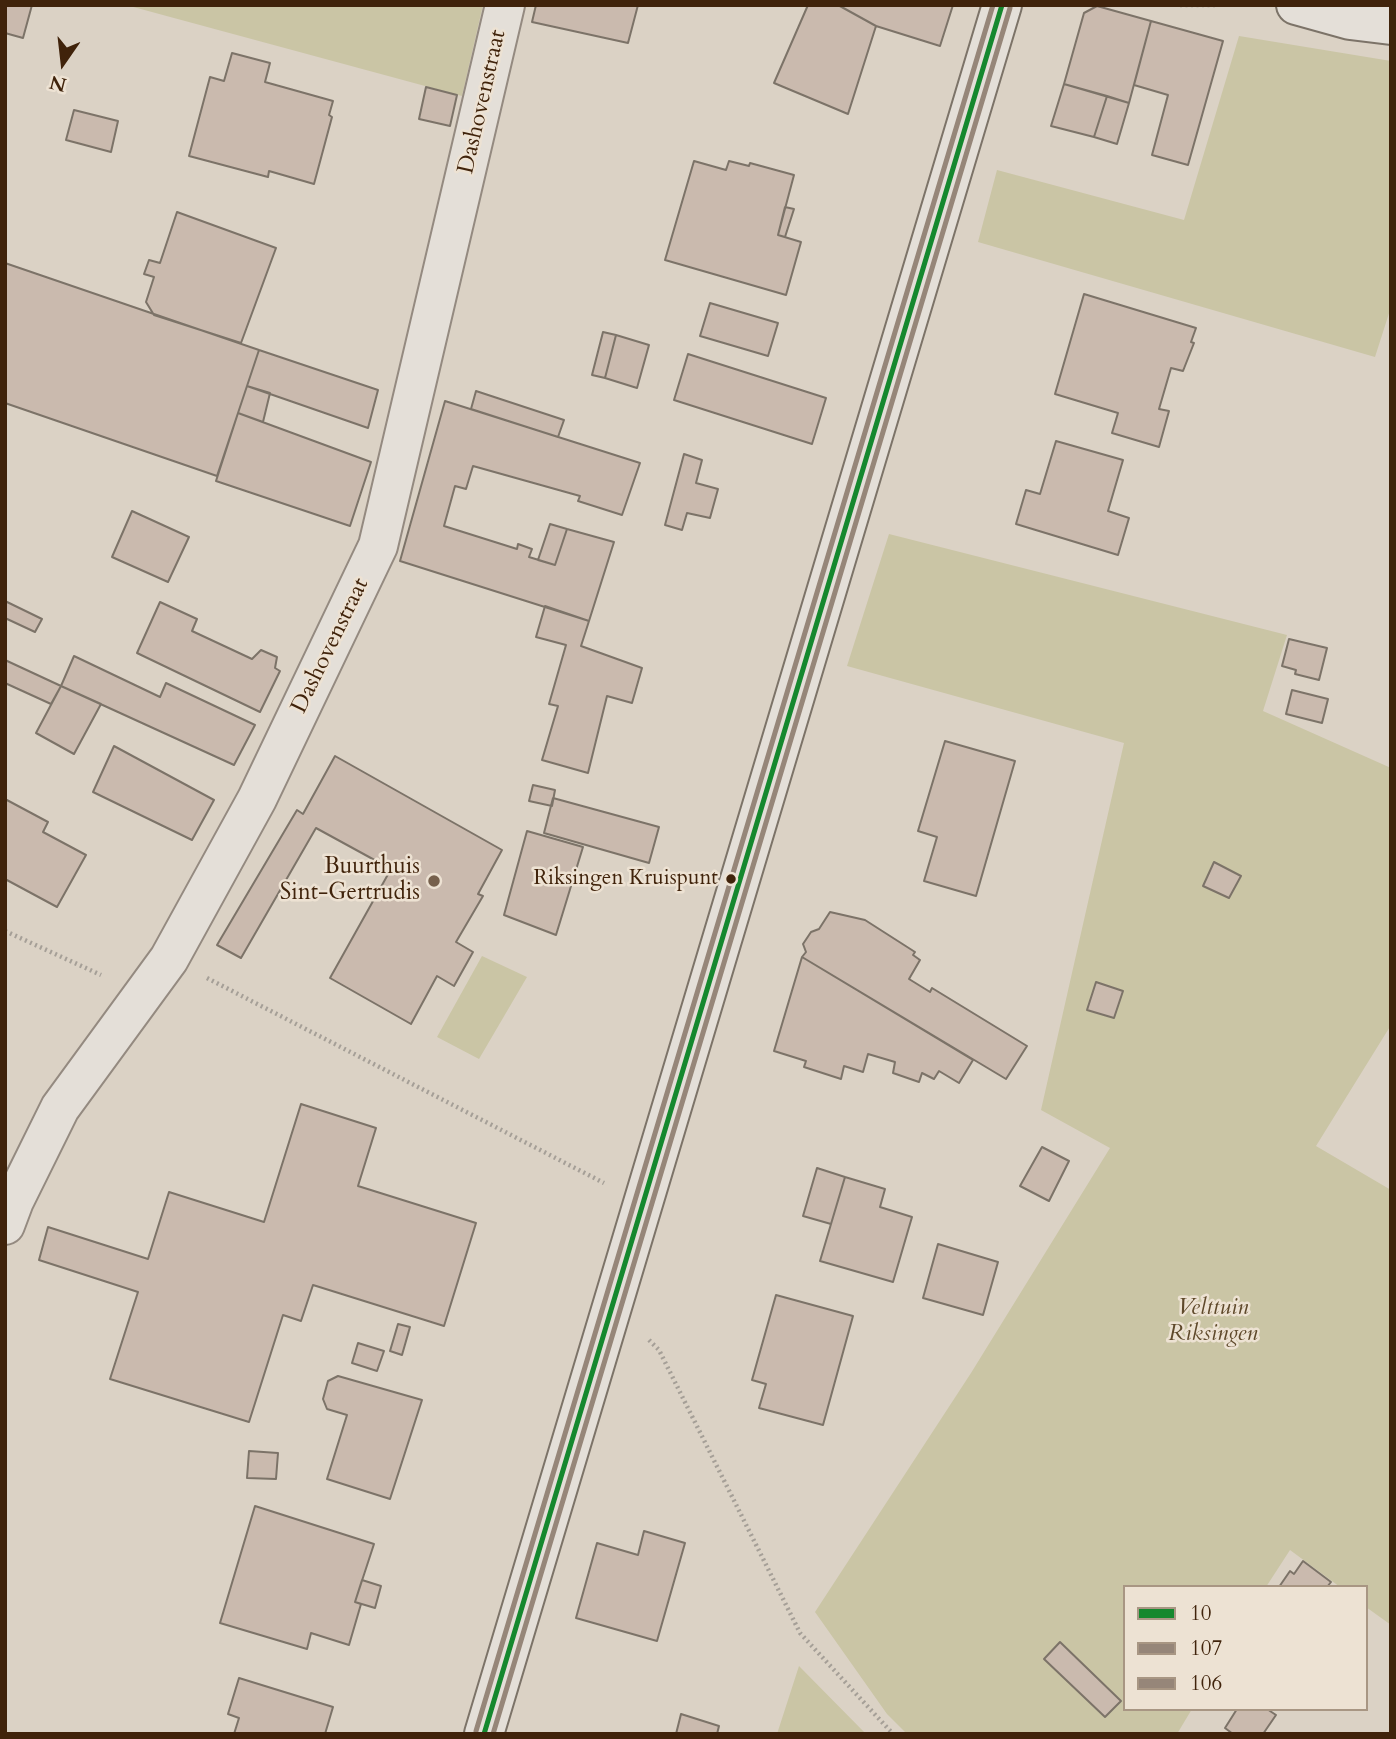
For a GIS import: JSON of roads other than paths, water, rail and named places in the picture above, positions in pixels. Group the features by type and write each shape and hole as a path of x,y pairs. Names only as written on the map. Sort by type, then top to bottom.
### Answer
{"main road":[{"name":"Dashovenstraat","path":"5,1225 60,1108 169,959 257,799 378,546 505,5"},
{"path":"484,1734 1002,5"},
{"path":"1296,5 1350,20 1391,25"}],"place":[{"name":"Riksingen Kruispunt","path":"731,879"},
{"name":"Buurthuis Sint-Gertrudis","path":"434,881"}],"park label":[{"name":"Velttuin Riksingen","path":"1213,1322"}]}
